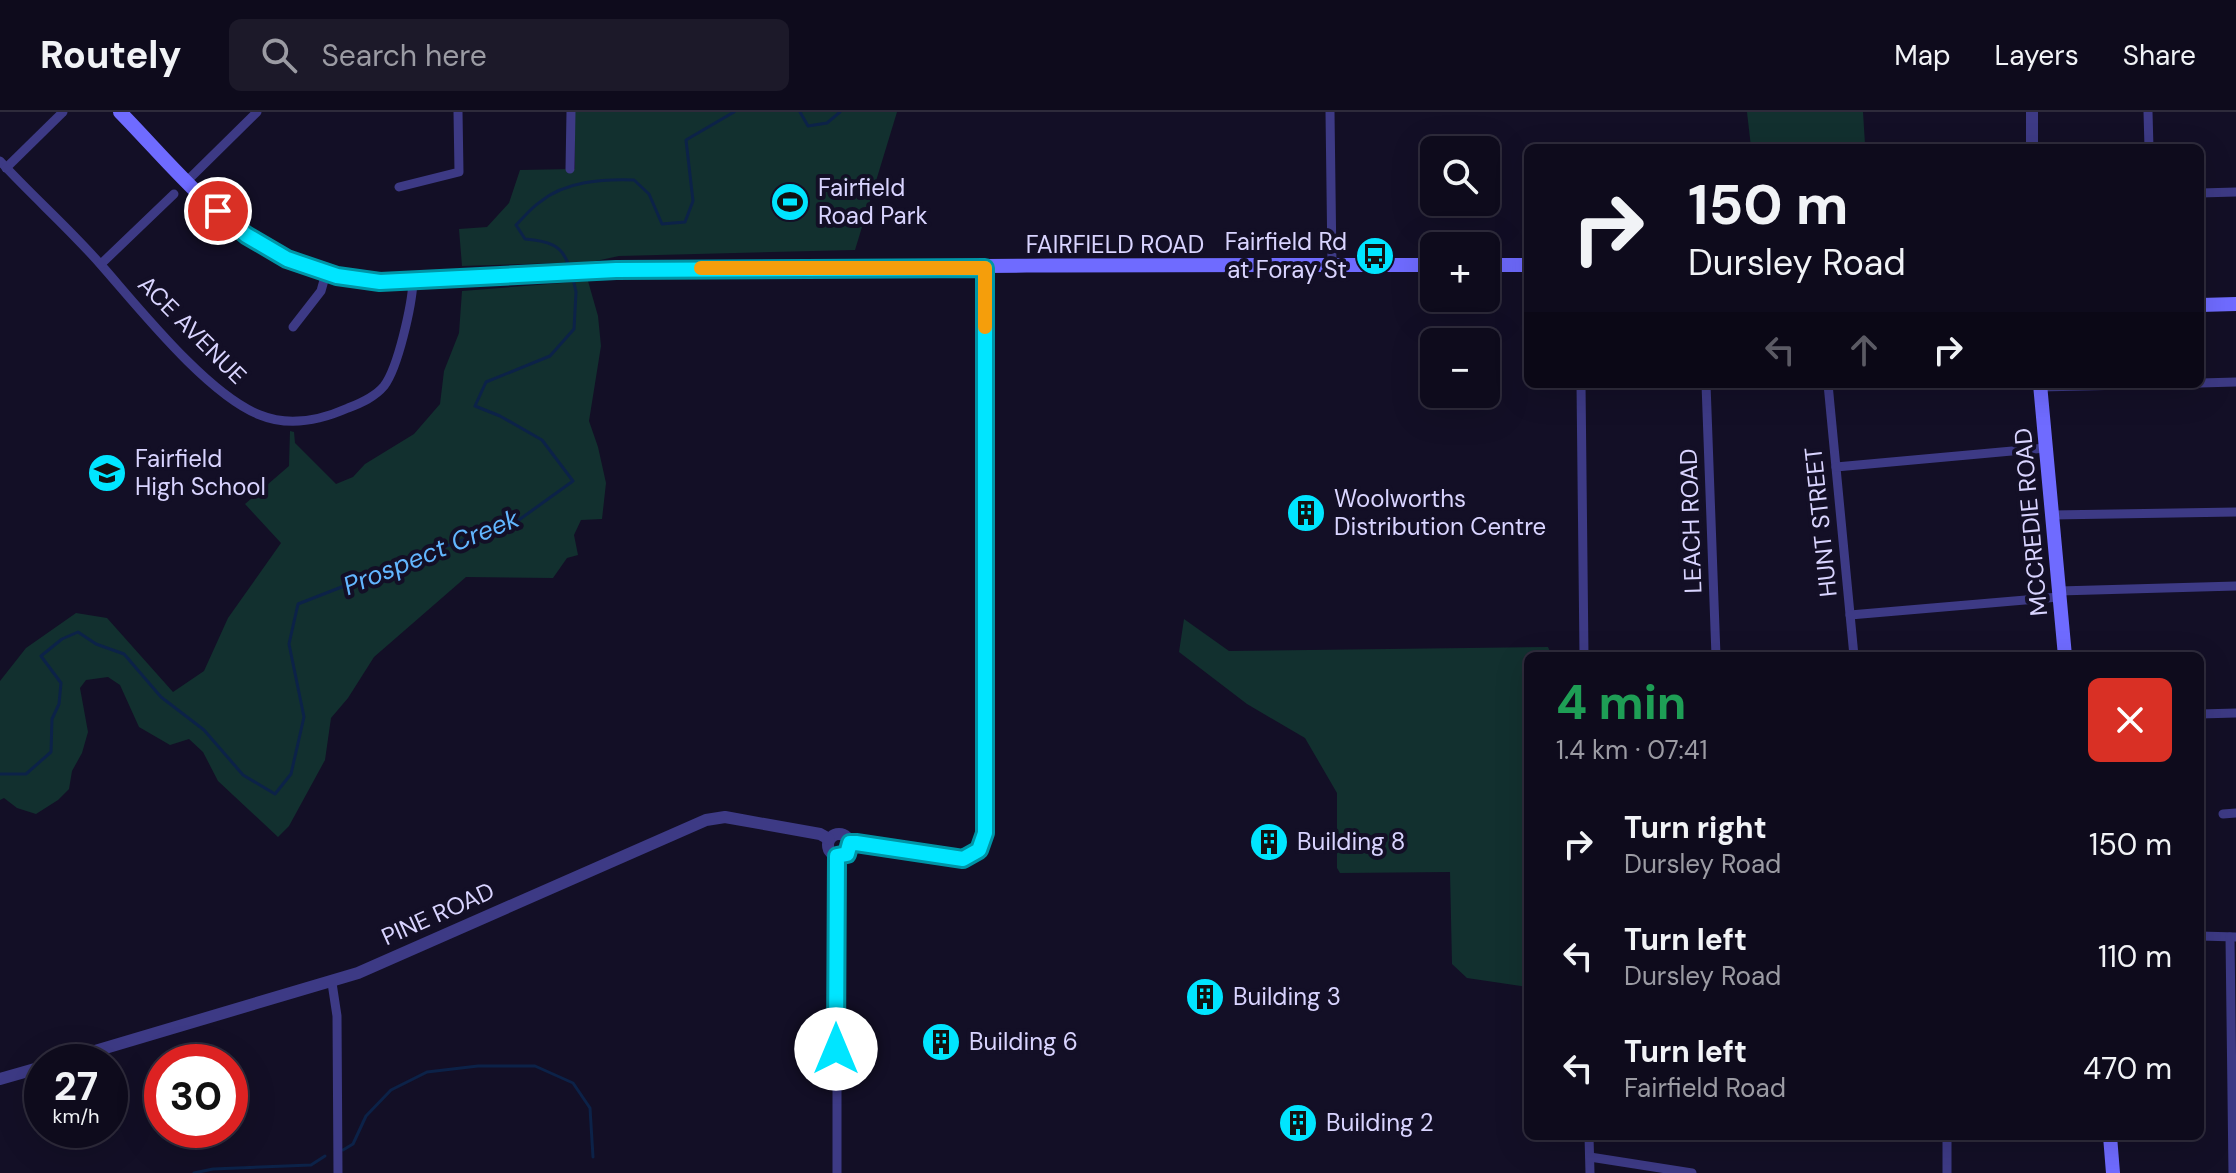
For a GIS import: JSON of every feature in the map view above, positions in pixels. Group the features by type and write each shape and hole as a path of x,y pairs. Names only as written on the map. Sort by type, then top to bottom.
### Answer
{"main road":[{"name":"FAIRFIELD ROAD","path":"120,112 234,226 260,244 287,259 326,273 380,282 586,271 746,267 1420,265"},
{"path":"1500,265 1524,265"},
{"path":"2204,305 2236,304"},
{"name":"MCCREDIE ROAD","path":"2040,388 2065,652"},
{"path":"2110,1140 2113,1173"}],"street":[{"path":"3,165 63,112"},
{"path":"187,181 257,112"},
{"path":"399,187 459,172 458,112"},
{"path":"570,169 571,112"},
{"path":"1330,112 1332,265"},
{"path":"2032,112 2032,144"},
{"path":"2148,112 2149,144"},
{"name":"ACE AVENUE","path":"3,165 101,264 141,313 233,400 261,416 287,421 317,419 369,399 384,386 396,358 413,281"},
{"path":"2204,193 2236,192"},
{"path":"101,264 174,194"},
{"path":"850,843 963,859 979,850 985,833 985,268"},
{"path":"293,327 321,291 326,273"},
{"path":"2204,383 2236,382"},
{"path":"1581,388 1584,652"},
{"name":"LEACH ROAD","path":"1706,388 1716,652"},
{"name":"HUNT STREET","path":"1828,388 1854,652"},
{"path":"1836,467 2046,448"},
{"path":"2052,515 2236,512"},
{"path":"1850,615 2059,594 2236,586"},
{"path":"2204,714 2236,713"},
{"path":"2223,814 2236,813"},
{"name":"PINE ROAD","path":"120,1044 332,983 706,820 725,817 820,834 829,839"},
{"path":"834,834 847,837 850,843 847,854 837,856 828,850 829,839 834,834"},
{"path":"837,856 837,1173"},
{"path":"2204,936 2233,937 2233,1173"},
{"path":"332,983 337,1016 338,1173"},
{"path":"0,1079 24,1072"},
{"path":"1589,1140 1590,1173"},
{"path":"1947,1140 1947,1173"},
{"path":"1590,1157 1692,1173"}],"green space":[{"name":"Fairfield Road Park","path":"575,112 897,112 855,250 619,256 591,262 462,266 459,229 487,227 509,203 520,170 575,169"},
{"path":"1747,112 1863,112 1865,144 1751,144"},
{"path":"588,281 598,316 601,346 589,421 606,483 602,519 581,520 574,535 578,555 567,558 553,578 466,577 374,657 331,718 325,760 289,826 278,837 218,781 203,752 189,739 170,745 139,727 120,685 108,677 86,680 80,688 88,732 82,753 72,771 69,789 36,814 17,808 4,798 0,800 0,681 26,648 76,613 107,618 173,692 204,671 228,618 281,543 245,504 289,466 290,431 294,432 295,443 336,484 353,477 365,464 414,434 440,404 444,371 459,333 462,291"},
{"path":"1184,619 1229,651 1548,647 1550,652 1524,652 1524,986 1467,978 1452,964 1450,872 1340,873 1337,868 1337,793 1305,738 1247,704 1179,652"}],"waterway":[{"name":"Prospect Creek","path":"569,267 563,253 553,245 525,239 516,225 550,195 561,190 597,181 634,180 649,194 662,224 685,222 693,201 686,140 734,112"},
{"name":"Prospect Creek","path":"800,112 808,126 827,123 840,112"},
{"name":"Prospect Creek","path":"0,774 26,774 51,752 52,719 59,704 61,683 41,656 62,639 78,632 96,644 124,654 161,697 204,730 243,775 275,794 291,774 304,717 289,644 298,604 516,522 573,481 542,440 475,406 486,382 550,356 574,329 576,292 573,278"},
{"path":"343,1150 353,1144 366,1116 391,1090 427,1072 478,1066 535,1066 573,1083 590,1108 593,1157"},
{"path":"194,1173 213,1169 311,1165 325,1156"}],"slow traffic":[{"path":"701,268 985,268 985,327"}],"place":[{"name":"Fairfield Road Park","path":"790,202"},
{"name":"Fairfield Rd at Foray St","path":"1375,256"},
{"name":"Fairfield High School","path":"107,473"},
{"name":"Woolworths Distribution Centre","path":"1306,513"},
{"name":"Building 8","path":"1269,842"},
{"name":"Building 3","path":"1205,997"},
{"name":"Building 6","path":"941,1042"},
{"name":"Building 2","path":"1298,1123"}],"route":[{"path":"218,211 246,235 287,259 337,276 380,282 616,270 985,268 985,833 979,850 963,859 856,843 850,843 847,854 837,856 836,1049"}]}
